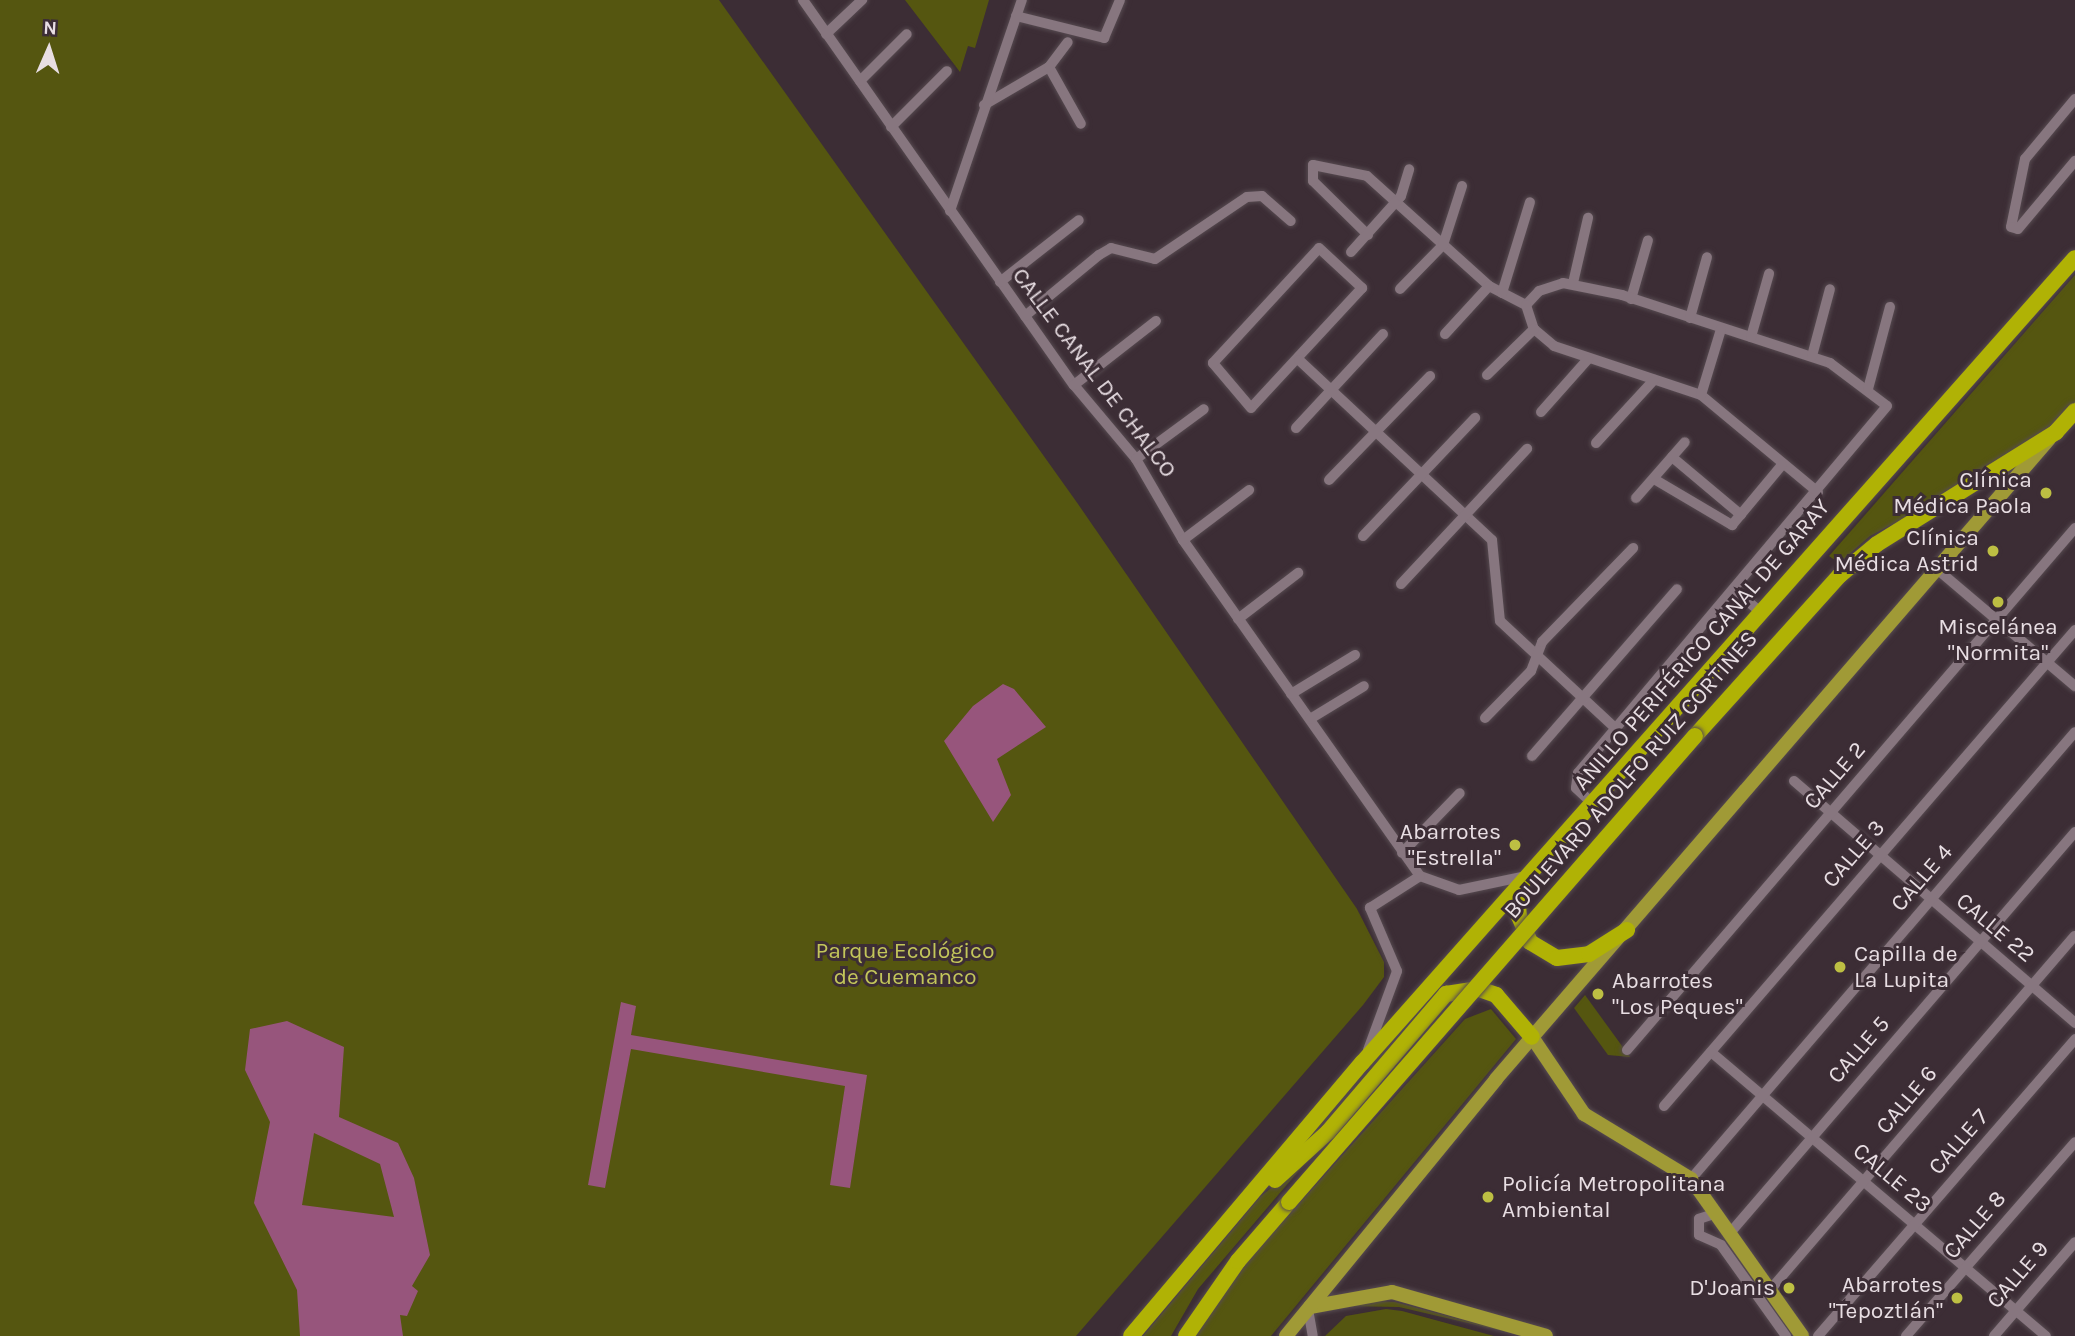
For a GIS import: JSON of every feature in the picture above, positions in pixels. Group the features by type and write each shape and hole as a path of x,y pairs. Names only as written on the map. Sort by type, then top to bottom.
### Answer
{"highway":[{"name":"ANILLO PERIFÉRICO CANAL DE GARAY","path":"1362,1063 2075,258"},
{"path":"2056,432 2075,411"},
{"name":"BOULEVARD ADOLFO RUIZ CORTINES","path":"1186,1336 1238,1261 1695,736 1840,575 1877,544 2056,432"},
{"path":"1517,888 1530,942 1557,958 1589,954 1627,930"},
{"path":"1233,1218 1328,1132 1446,994 1479,989 1496,995 1532,1037"},
{"path":"1131,1336 1362,1063"}],"main road":[{"path":"1286,1336 1532,1037 2056,432"},
{"path":"1532,1037 1584,1114 1691,1179 1802,1336"},
{"path":"1309,1308 1392,1292 1546,1336"}],"street":[{"name":"CALLE CANAL DE CHALCO","path":"803,0 1074,385 1136,459 1183,540 1420,876"},
{"path":"825,34 862,0"},
{"path":"950,211 1021,0"},
{"path":"1016,16 1104,38 1120,0"},
{"path":"860,81 906,34"},
{"path":"984,105 1049,67 1068,42"},
{"path":"1049,67 1081,124"},
{"path":"891,127 947,71"},
{"path":"2075,99 2025,159 2011,227 2018,229 2075,160"},
{"path":"1368,235 1312,181 1313,165 1367,176 1489,286 1526,305 1534,329 1554,346 1701,395 1782,465 1818,492"},
{"path":"1351,252 1395,202 1409,169"},
{"path":"1400,289 1443,245 1462,186"},
{"path":"1024,316 1099,254 1111,248 1155,259 1247,197 1262,197 1292,221"},
{"path":"1502,293 1530,202"},
{"path":"1573,283 1588,218"},
{"path":"1000,282 1079,220"},
{"path":"1631,299 1648,240"},
{"path":"1319,248 1362,288 1300,360 1251,408 1213,363 1319,248"},
{"path":"1690,318 1707,257"},
{"path":"1751,337 1769,274"},
{"path":"1526,305 1551,285 1573,283 1631,299 1812,356 1868,389 1887,406 1735,591 1615,728 1575,781 1592,803"},
{"path":"1446,334 1489,286"},
{"path":"1812,356 1830,289"},
{"path":"1868,389 1889,307"},
{"path":"1074,385 1156,321"},
{"path":"1487,375 1534,329"},
{"path":"1701,395 1721,329"},
{"path":"1296,428 1383,334"},
{"path":"1541,412 1588,359"},
{"path":"1300,360 1494,543 1499,618 1535,657 1615,728"},
{"path":"1329,480 1430,376"},
{"path":"1596,443 1654,380"},
{"path":"1136,459 1204,410"},
{"path":"1363,536 1475,418"},
{"path":"1636,498 1685,442"},
{"path":"1401,584 1527,449"},
{"path":"1672,457 1741,515"},
{"path":"1654,478 1726,524 1741,515 1782,465"},
{"path":"1183,540 1250,490"},
{"name":"CALLE 2","path":"1627,1050 2075,528"},
{"path":"1485,718 1531,671 1542,642 1633,548"},
{"path":"1938,570 2075,686"},
{"path":"1238,619 1298,573"},
{"path":"1532,756 1676,589"},
{"path":"1735,591 1761,612"},
{"name":"CALLE 3","path":"1664,1106 2075,630"},
{"path":"1291,694 1355,655"},
{"path":"1310,719 1363,686"},
{"name":"CALLE 4","path":"1691,1179 2075,732"},
{"name":"CALLE 22","path":"1794,781 1829,815 2075,1023"},
{"path":"1402,853 1460,793"},
{"name":"CALLE 5","path":"1730,1233 2075,832"},
{"path":"1362,1063 1397,971 1370,908 1420,876 1459,890 1529,876"},
{"name":"CALLE 6","path":"1770,1290 1865,1183 2075,936"},
{"name":"CALLE 7","path":"1818,1336 2075,1039"},
{"name":"CALLE 23","path":"1711,1052 2046,1336"},
{"name":"CALLE 8","path":"1906,1336 2075,1142"},
{"path":"1717,1213 1699,1219 1699,1235 1721,1244 1786,1336"},
{"name":"CALLE 9","path":"1994,1336 2075,1242"},
{"path":"1309,1308 1313,1336"}],"green space":[{"name":"Parque Ecológico de Cuemanco","path":"0,0 719,0 1078,504 1357,909 1384,962 1384,977 1363,1005 1076,1336 0,1336"},
{"path":"905,0 989,0 975,48 968,46 960,72"},
{"path":"2075,275 2075,416 2056,439 1870,536 1839,563 1829,556"},
{"path":"1585,995 1630,1057 1608,1055 1574,1008"},
{"path":"1491,1009 1516,1039 1271,1336 1195,1336 1240,1269 1465,1019"},
{"path":"1314,1153 1198,1289 1171,1336 1143,1336 1260,1197"},
{"path":"1377,1301 1395,1302 1524,1336 1399,1307 1346,1306"},
{"path":"1386,1309 1494,1336 1325,1336 1346,1316"}],"shaded area":[{"path":"1003,684 1014,689 1046,727 997,759 1011,795 993,822 944,741 973,706"},
{"path":"621,1002 636,1006 631,1035 867,1075 850,1188 830,1185 845,1086 631,1049 605,1188 588,1185"},
{"path":"287,1021 344,1047 339,1117 398,1143 414,1178 430,1255 412,1286 418,1291 407,1316 400,1315 403,1336 300,1336 297,1290 254,1203 270,1122 245,1070 250,1029","holes":["314,1133 380,1164 394,1217 302,1205"]}],"place":[{"name":"Clínica Médica Paola","path":"2046,493"},
{"name":"Clínica Médica Astrid","path":"1993,551"},
{"name":"Miscelánea \"Normita\"","path":"1998,602"},
{"name":"Abarrotes \"Estrella\"","path":"1515,845"},
{"name":"Capilla de La Lupita","path":"1840,967"},
{"name":"Abarrotes \"Los Peques\"","path":"1598,994"},
{"name":"Policía Metropolitana Ambiental","path":"1488,1197"},
{"name":"D'Joanis","path":"1789,1288"},
{"name":"Abarrotes \"Tepoztlán\"","path":"1957,1298"}]}
